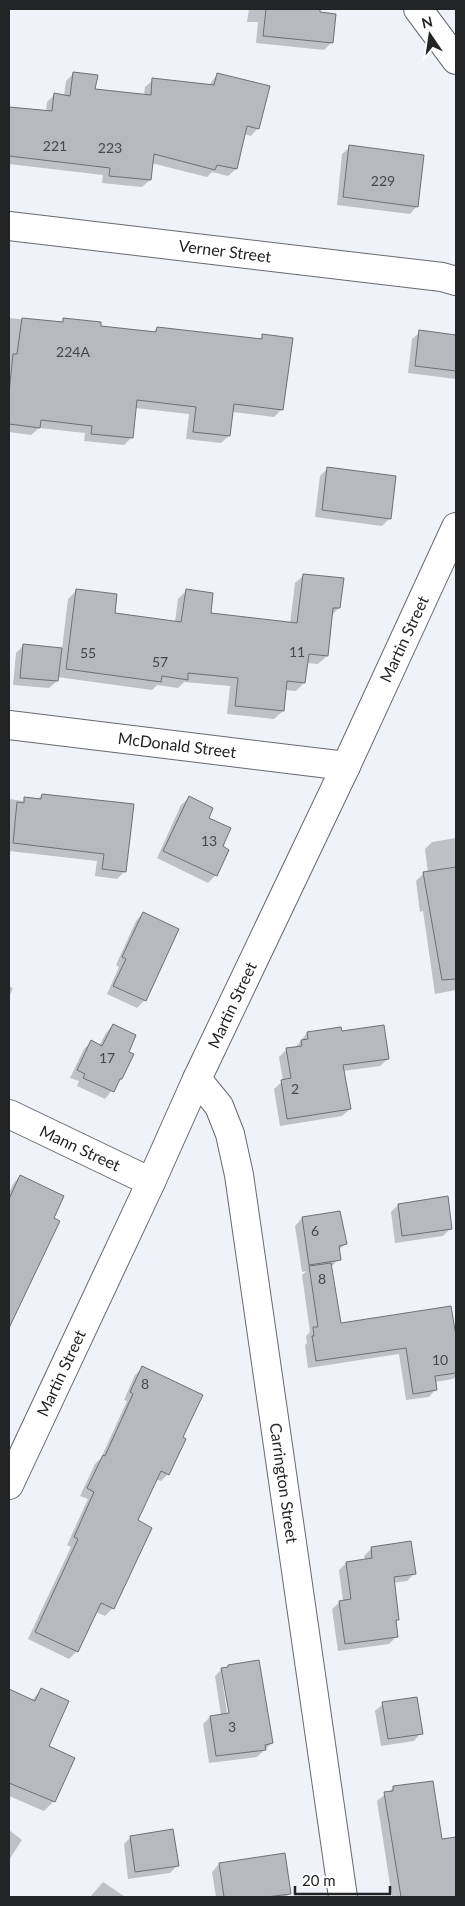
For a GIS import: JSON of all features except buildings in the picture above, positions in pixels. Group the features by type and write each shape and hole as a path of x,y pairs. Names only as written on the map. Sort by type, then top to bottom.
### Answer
{"street":[{"path":"418,9 456,60"},
{"name":"Verner Street","path":"9,226 451,277"},
{"name":"Martin Street","path":"9,1485 197,1078 346,766 456,527"},
{"name":"McDonald Street","path":"9,725 346,766"},
{"name":"Carrington Street","path":"197,1078 219,1106 230,1134 239,1176 343,1897"},
{"name":"Mann Street","path":"9,1114 150,1182"}]}
